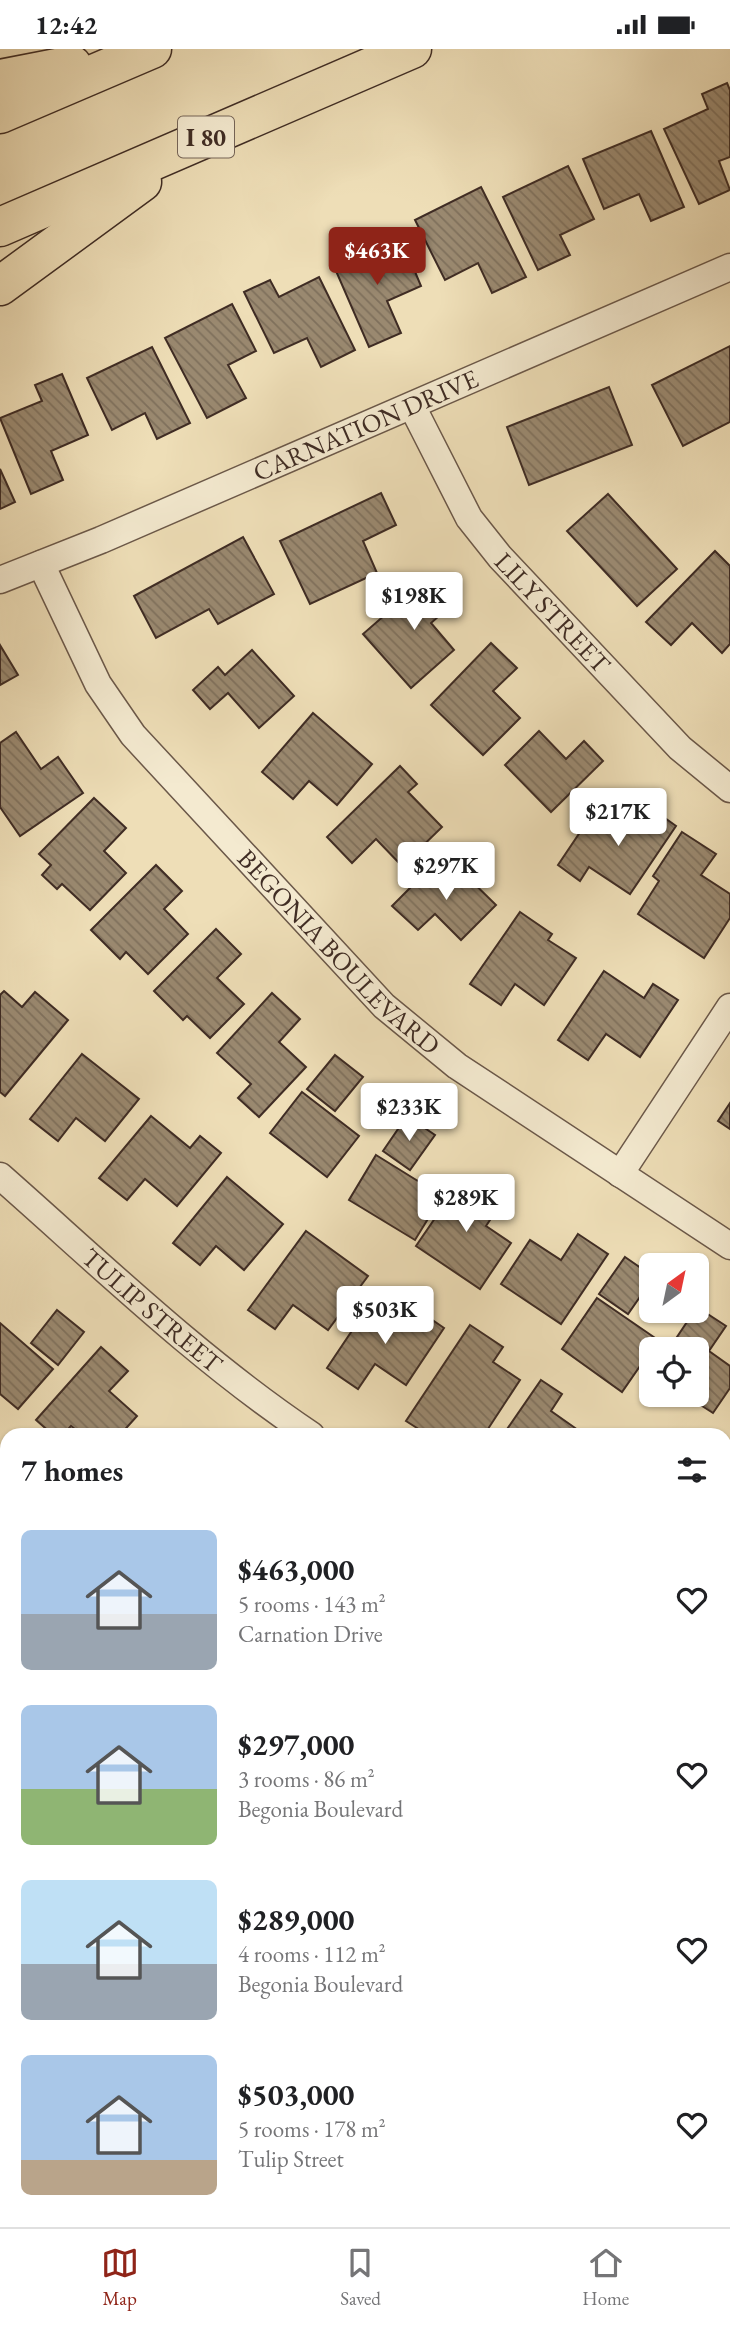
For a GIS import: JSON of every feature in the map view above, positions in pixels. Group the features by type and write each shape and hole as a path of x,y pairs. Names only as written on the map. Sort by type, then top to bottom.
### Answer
{"main road":[{"name":"I 80","path":"0,227 412,49"},
{"path":"0,79 149,50"},
{"path":"0,114 149,50"},
{"path":"0,286 200,140"}],"street":[{"name":"CARNATION DRIVE","path":"0,580 101,540 730,267"},
{"name":"LILY STREET","path":"412,406 469,518 500,557 680,748 730,789"},
{"name":"BEGONIA BOULEVARD","path":"41,564 98,684 133,735 384,1006 457,1066 730,1246"},
{"path":"620,1174 730,1007"},
{"name":"TULIP STREET","path":"0,1176 259,1401 300,1428"}],"building":[{"path":"727,83 730,90 730,157 719,161 730,190 699,204 664,129 708,109 702,94"},
{"path":"651,131 684,207 651,221 639,194 604,209 583,159"},
{"path":"568,166 594,219 560,235 570,255 538,270 503,197"},
{"path":"481,187 526,277 492,293 478,263 445,280 415,220"},
{"path":"400,236 421,286 387,301 401,333 369,347 333,264"},
{"path":"319,277 355,350 321,367 307,338 274,353 244,292 270,280 279,297"},
{"path":"232,304 256,351 228,365 246,398 207,418 165,338"},
{"path":"730,346 730,422 683,446 652,385"},
{"path":"152,347 190,423 157,439 145,413 112,430 87,378"},
{"path":"62,374 88,435 51,451 63,480 31,494 0,418 42,401 35,385"},
{"path":"609,387 632,445 529,485 507,427"},
{"path":"0,469 15,502 0,509"},
{"path":"381,493 396,525 363,541 377,573 310,604 280,541"},
{"path":"608,494 677,569 637,606 567,531"},
{"path":"243,537 274,594 218,624 209,609 156,638 134,596"},
{"path":"715,551 730,566 730,644 722,653 692,623 671,645 646,622"},
{"path":"432,574 456,601 431,623 454,650 411,688 363,634"},
{"path":"491,643 517,668 493,691 520,718 483,755 431,705"},
{"path":"0,645 18,675 0,685"},
{"path":"252,650 294,696 259,728 228,693 210,709 193,690 218,667 225,675"},
{"path":"313,713 372,764 337,805 309,781 293,799 262,772"},
{"path":"539,731 566,759 584,741 603,761 551,812 505,765"},
{"path":"16,732 41,769 58,757 83,793 20,836 0,807 0,743"},
{"path":"400,766 417,784 408,792 442,827 402,866 376,839 352,863 327,837"},
{"path":"94,798 126,828 104,851 126,873 90,910 62,884 57,889 42,875 51,865 39,854"},
{"path":"644,803 676,826 630,894 589,867 580,881 558,865 595,810 626,831"},
{"path":"682,832 716,854 701,875 730,894 730,918 704,958 638,914 659,881 653,876"},
{"path":"452,862 496,905 461,940 435,914 418,930 392,906 422,876 430,884"},
{"path":"156,865 182,891 164,909 188,934 148,974 126,952 120,959 91,930"},
{"path":"520,912 552,934 548,940 576,958 544,1005 515,984 501,1005 470,984"},
{"path":"216,929 241,954 217,978 244,1004 210,1038 187,1016 183,1020 154,991"},
{"path":"604,971 644,998 653,984 678,1000 640,1057 606,1034 588,1060 558,1040"},
{"path":"4,991 22,1007 35,992 68,1020 5,1096 0,1092 0,995"},
{"path":"272,993 300,1019 279,1042 306,1067 259,1117 238,1098 251,1084 217,1053"},
{"path":"82,1054 139,1099 105,1141 76,1118 58,1141 30,1119"},
{"path":"335,1055 363,1077 335,1111 307,1089"},
{"path":"302,1092 359,1136 327,1177 270,1133"},
{"path":"730,1103 730,1129 718,1121"},
{"path":"151,1116 190,1148 200,1136 221,1153 177,1206 145,1179 127,1200 99,1178"},
{"path":"407,1116 435,1135 410,1170 383,1151"},
{"path":"376,1155 442,1196 415,1240 349,1200"},
{"path":"464,1176 502,1202 486,1226 511,1243 480,1289 416,1246"},
{"path":"227,1177 283,1224 244,1270 216,1246 200,1265 173,1243"},
{"path":"306,1231 368,1276 328,1330 293,1305 275,1329 248,1310"},
{"path":"578,1234 608,1254 561,1324 501,1284 530,1240 561,1260"},
{"path":"625,1257 639,1267 639,1298 628,1314 599,1294"},
{"path":"597,1298 654,1337 639,1337 639,1367 622,1392 562,1349"},
{"path":"372,1301 412,1327 422,1313 444,1328 406,1385 375,1364 358,1389 327,1368"},
{"path":"57,1310 84,1332 58,1365 31,1343"},
{"path":"709,1315 726,1326 709,1351 709,1337 677,1337 686,1323 709,1323"},
{"path":"0,1323 53,1369 18,1409 0,1394"},
{"path":"470,1325 503,1347 493,1362 520,1380 489,1428 417,1428 406,1421"},
{"path":"101,1347 128,1371 109,1391 137,1416 126,1428 45,1428 36,1420"},
{"path":"709,1351 730,1366 730,1388 713,1413 704,1407 709,1407"},
{"path":"541,1380 562,1394 551,1411 575,1428 508,1428"}]}
